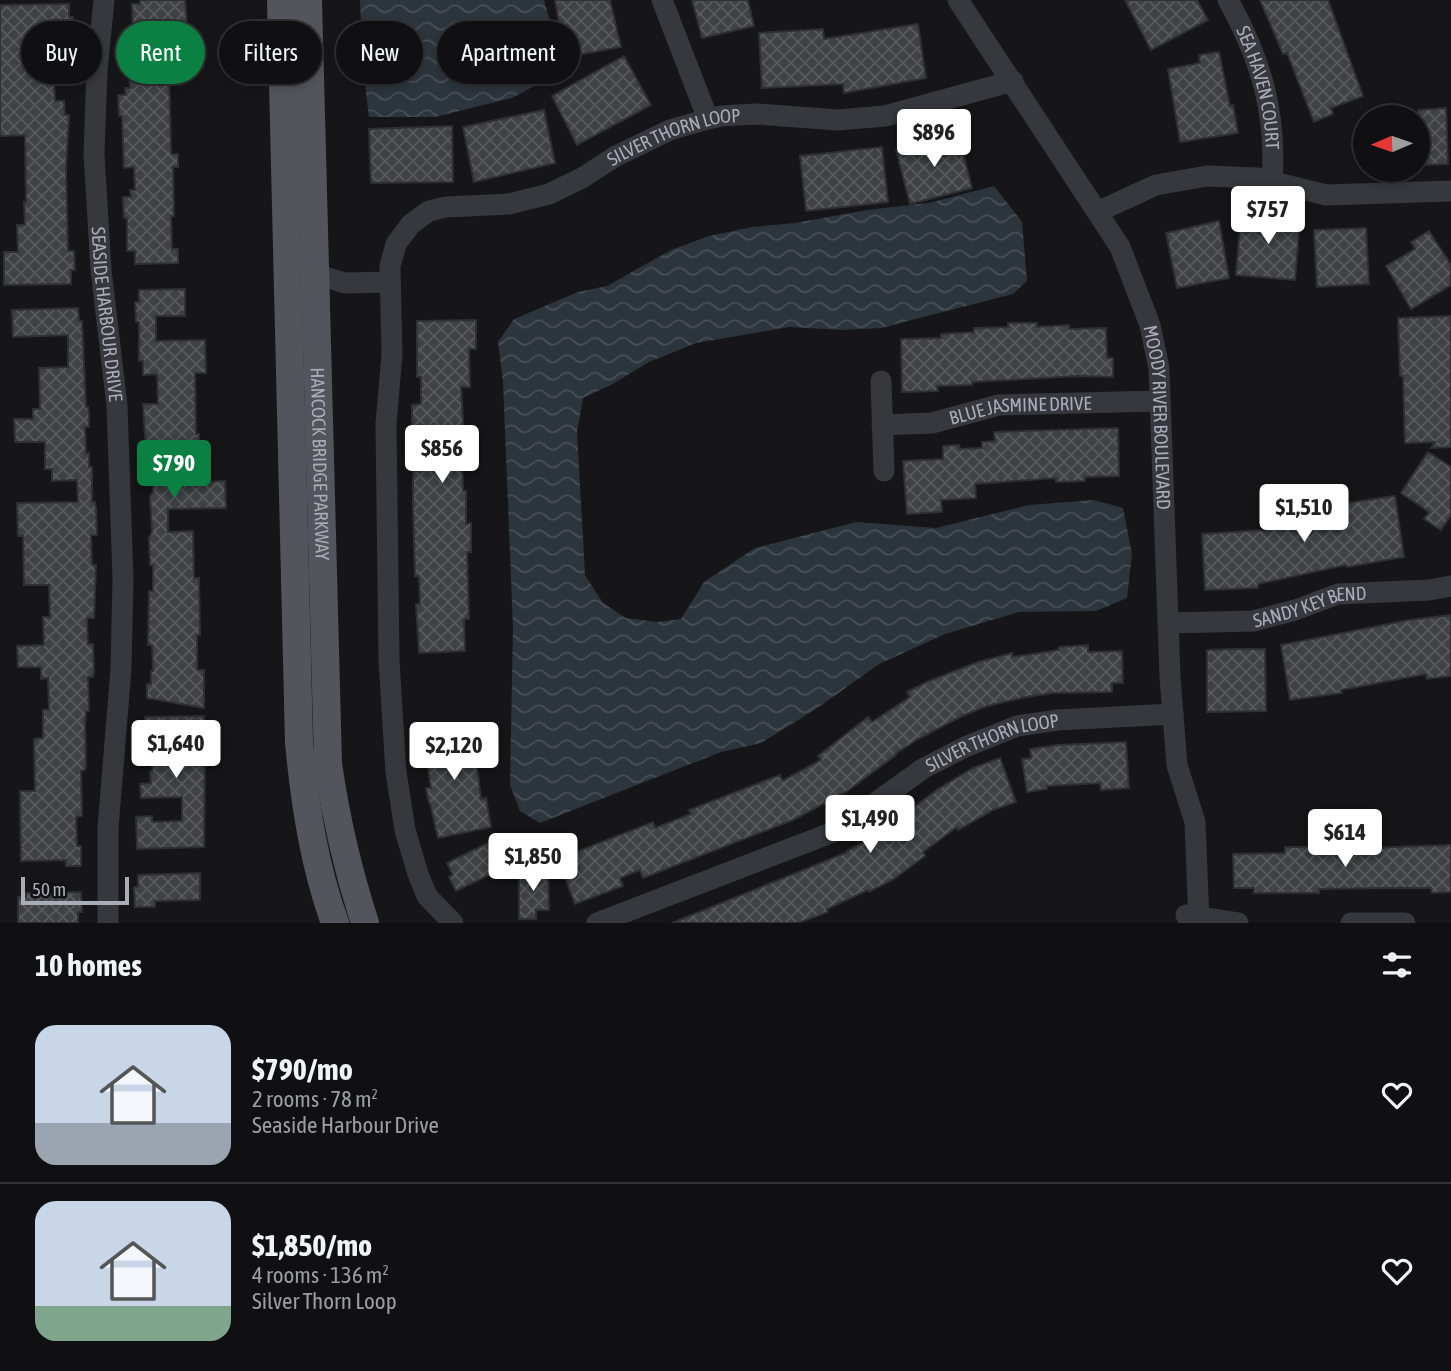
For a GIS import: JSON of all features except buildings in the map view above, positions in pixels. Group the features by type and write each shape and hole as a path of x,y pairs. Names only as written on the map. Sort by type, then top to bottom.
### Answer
{"main road":[{"name":"HANCOCK BRIDGE PARKWAY","path":"281,0 310,634 336,820 365,923"},
{"name":"HANCOCK BRIDGE PARKWAY","path":"308,0 315,274 310,634 299,743 304,795 319,870 335,923"}],"street":[{"name":"SEASIDE HARBOUR DRIVE","path":"104,0 97,71 94,153 100,257 118,418 123,579 121,669 108,828 108,923"},
{"path":"662,0 708,119"},
{"name":"SEA HAVEN COURT","path":"1228,0 1251,45 1268,96 1275,148 1272,181"},
{"name":"MOODY RIVER BOULEVARD","path":"963,4 1120,247 1150,325 1159,368 1168,623 1177,765 1195,822 1197,869 1192,920"},
{"name":"SILVER THORN LOOP","path":"453,923 428,896 418,874 410,852 396,772 389,661 386,424 392,354 390,265 396,244 411,224 429,211 446,207 509,204 549,194 582,178 616,156 670,130 708,119 757,114 838,120 885,116 1013,81"},
{"path":"1097,212 1149,188 1189,178 1242,176 1326,195 1451,191"},
{"path":"315,274 345,283 390,282"},
{"path":"881,381 884,471"},
{"name":"BLUE JASMINE DRIVE","path":"882,425 932,423 999,405 1160,401"},
{"name":"SANDY KEY BEND","path":"1168,623 1253,621 1296,610 1338,594 1429,590 1451,586"},
{"name":"SILVER THORN LOOP","path":"597,923 836,831 923,768 1017,726 1058,720 1173,714"},
{"path":"1192,920 1238,923"},
{"path":"1351,923 1405,923"}],"water":[{"path":"360,0 544,0 550,21 437,21 437,84 538,84 512,98 435,117 369,117 365,84 423,84 423,21 361,21"},
{"path":"994,186 1022,222 1027,281 1013,294 881,328 843,330 790,327 696,343 649,362 583,398 577,432 585,575 603,603 626,618 657,622 681,619 704,582 755,548 856,522 936,528 1029,505 1094,500 1123,508 1132,554 1127,598 1096,611 1019,612 945,634 879,664 816,709 761,743 721,752 540,823 520,811 510,785 513,628 503,382 498,342 514,319 578,292 607,286 671,250 709,236 752,227 929,203"}]}
